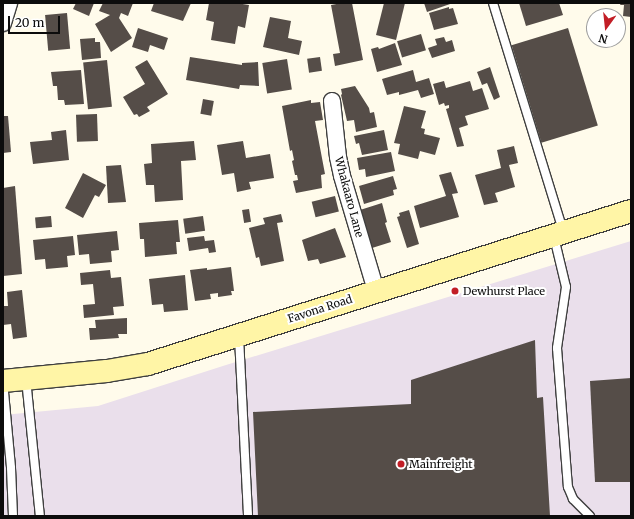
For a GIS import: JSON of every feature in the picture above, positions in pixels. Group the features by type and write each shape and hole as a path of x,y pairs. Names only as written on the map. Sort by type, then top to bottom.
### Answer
{"main road":[{"name":"Favona Road","path":"3,381 107,371 148,364 631,211"}],"street":[{"path":"3,23 10,3"},
{"name":"Whakaaro Lane","path":"332,101 338,157 342,176 376,291"}],"lane":[{"path":"494,3 558,233 566,287 557,348 568,487 573,499 590,516"},
{"path":"239,334 248,516"},
{"path":"25,379 40,516"},
{"path":"3,381 11,468 12,516"}],"shaded area":[{"path":"631,241 631,516 3,516 3,415 98,406 226,365"}],"building":[{"path":"76,3 94,3 89,16 73,9"},
{"path":"103,3 133,3 128,16 121,13 119,18 132,38 111,52 95,24 110,15 99,11"},
{"path":"154,3 191,3 183,21 151,11"},
{"path":"209,3 236,3 249,5 245,28 238,26 235,44 211,40 214,22 206,20"},
{"path":"352,3 363,60 335,66 333,54 340,53 331,5"},
{"path":"384,3 405,3 396,40 376,35"},
{"path":"424,3 453,3 427,12"},
{"path":"519,3 559,3 563,15 526,26"},
{"path":"621,3 631,3 631,17 626,16 626,8 624,8 624,5 620,5"},
{"path":"449,7 449,9 453,8 458,24 434,30 429,13"},
{"path":"67,13 70,49 48,51 45,15"},
{"path":"270,17 291,21 288,38 302,41 299,55 263,47"},
{"path":"138,28 168,38 164,50 150,45 148,52 132,47"},
{"path":"568,28 598,126 541,143 512,45"},
{"path":"421,34 426,50 402,58 397,41"},
{"path":"444,37 446,42 452,40 455,51 432,58 428,48 437,45 435,39"},
{"path":"95,38 95,42 100,42 101,58 82,60 80,39"},
{"path":"395,43 402,65 377,72 371,49 378,47 379,49"},
{"path":"190,57 242,65 242,63 258,62 259,86 240,85 239,89 186,80"},
{"path":"320,57 322,71 309,73 307,59"},
{"path":"287,59 292,90 267,94 262,63"},
{"path":"107,60 112,107 88,109 83,63"},
{"path":"147,60 168,94 147,107 150,111 139,117 137,114 134,115 123,97 145,84 135,67"},
{"path":"490,67 500,97 494,100 487,83 482,85 477,72"},
{"path":"81,70 84,104 65,105 64,100 58,100 57,86 53,86 51,72"},
{"path":"413,70 416,82 429,78 434,94 421,98 418,90 399,95 399,92 387,95 382,79"},
{"path":"444,81 446,88 470,81 473,91 482,88 489,109 465,116 468,125 459,128 464,146 457,147 446,109 449,108 449,105 445,106 444,103 439,105 433,84"},
{"path":"355,86 369,108 370,113 374,112 377,127 356,132 354,120 347,121 341,89"},
{"path":"203,99 214,101 211,116 200,114"},
{"path":"311,100 311,103 320,102 323,120 315,121 325,174 321,175 322,188 296,193 293,181 298,180 297,175 295,175 292,161 294,160 292,150 290,151 282,106"},
{"path":"404,106 426,111 421,128 425,129 424,134 440,138 435,155 420,151 418,159 398,154 400,144 394,143"},
{"path":"97,114 98,141 77,142 76,115"},
{"path":"3,116 8,116 11,152 3,153"},
{"path":"66,130 69,160 33,164 30,142 52,140 51,132"},
{"path":"384,130 388,150 362,155 359,143 356,144 354,136"},
{"path":"194,141 196,160 181,161 183,200 155,202 154,185 146,185 144,164 152,163 151,144"},
{"path":"243,141 246,158 270,154 274,178 249,182 251,189 237,192 234,173 222,175 217,145"},
{"path":"514,146 518,163 509,165 515,187 495,193 498,202 484,205 475,175 501,168 497,150"},
{"path":"391,152 395,171 366,177 365,169 359,170 357,158"},
{"path":"121,165 126,202 108,203 106,166"},
{"path":"451,172 458,193 452,194 459,217 420,228 414,206 446,196 439,175"},
{"path":"83,173 106,185 99,197 95,195 83,218 65,208"},
{"path":"393,176 397,189 393,190 394,195 364,204 359,186"},
{"path":"15,186 22,274 3,276 3,188"},
{"path":"335,196 339,212 316,217 312,202"},
{"path":"382,203 387,222 385,223 391,242 372,248 360,210"},
{"path":"249,209 251,222 244,223 242,210"},
{"path":"409,210 419,244 407,248 397,217 400,216 399,213"},
{"path":"281,214 283,222 277,223 284,261 261,266 259,257 256,258 249,228 265,224 263,218"},
{"path":"51,216 52,227 36,228 35,217"},
{"path":"203,216 205,231 185,234 183,219"},
{"path":"178,220 180,242 176,242 177,254 145,257 144,239 140,239 139,223"},
{"path":"335,228 346,257 320,264 318,259 308,261 302,240"},
{"path":"117,231 119,250 111,251 112,262 90,264 89,254 79,255 77,235"},
{"path":"73,236 75,255 67,256 68,267 46,269 45,259 35,260 33,240"},
{"path":"204,236 205,241 214,240 216,252 209,253 208,248 189,251 187,238"},
{"path":"231,267 234,291 231,291 232,295 218,297 218,293 210,294 211,299 195,301 190,270 207,268 207,270"},
{"path":"110,270 111,278 121,277 124,306 113,307 114,315 84,318 83,305 95,304 93,284 81,285 80,273"},
{"path":"185,275 188,310 164,312 163,304 152,305 149,279"},
{"path":"22,290 27,337 13,339 11,324 3,325 3,306 8,306 7,292"},
{"path":"127,318 127,334 118,334 119,338 90,340 89,328 96,328 95,320"},
{"name":"Mainfreight","path":"535,340 537,398 543,397 550,516 258,516 253,412 411,404 411,380"},
{"path":"631,378 631,482 595,482 590,381"}],"place":[{"name":"Dewhurst Place","path":"455,291"},
{"name":"Mainfreight","path":"401,464"}]}
